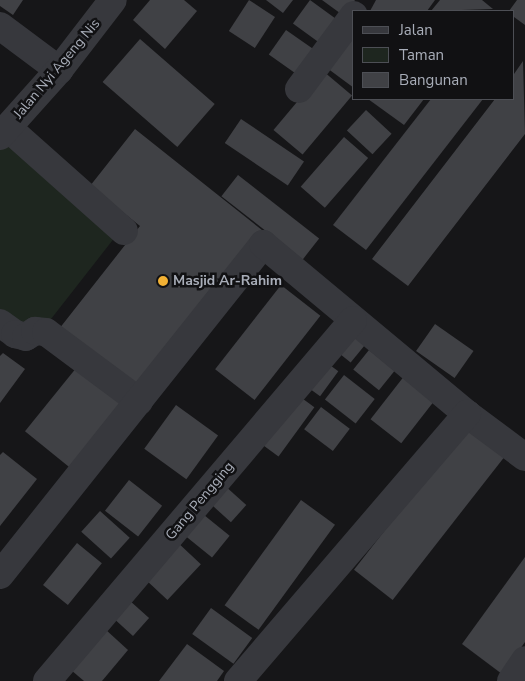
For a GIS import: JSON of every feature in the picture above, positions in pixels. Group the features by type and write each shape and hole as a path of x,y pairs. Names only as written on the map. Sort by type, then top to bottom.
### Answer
{"street":[{"name":"Jalan Nyi Ageng Nis","path":"4,132 59,70 113,0"},
{"path":"357,10 365,0"},
{"path":"299,89 352,18"},
{"path":"0,26 59,70"},
{"path":"4,132 124,231"},
{"path":"0,575 263,244 467,414 525,457"},
{"name":"Gang Pengging","path":"47,681 353,320"},
{"path":"0,323 15,334 26,337 35,331 46,332 139,401"},
{"path":"238,681 467,414"},
{"path":"510,681 525,660"}],"green space":[{"path":"9,135 119,232 44,328 0,318 0,145"}],"building":[{"path":"0,0 23,0 13,15 0,6"},
{"path":"150,0 184,0 197,11 165,49 133,20"},
{"path":"249,0 275,17 255,48 229,31"},
{"path":"266,0 293,0 283,13"},
{"path":"310,0 340,22 323,45 293,23"},
{"path":"322,0 355,0 344,16"},
{"path":"376,0 435,0 428,10 371,10"},
{"path":"440,0 482,0 493,9 462,10 432,10"},
{"path":"517,0 525,0 525,25 515,18 515,10 510,10"},
{"path":"286,30 315,50 297,75 269,55"},
{"path":"352,34 352,87 327,68"},
{"path":"140,39 215,104 177,147 103,82"},
{"path":"523,61 525,134 408,286 372,259 494,100 515,100 515,73"},
{"path":"323,71 352,96 303,154 274,130"},
{"path":"369,100 423,100 404,125"},
{"path":"430,100 482,100 366,250 333,225"},
{"path":"366,110 392,134 373,154 347,130"},
{"path":"241,119 304,161 288,186 225,143"},
{"name":"Masjid Ar-Rahim","path":"135,129 267,234 141,393 59,329 140,226 90,186"},
{"path":"344,137 368,158 325,208 301,187"},
{"path":"238,175 319,238 303,260 221,196"},
{"path":"281,285 320,316 255,400 215,369"},
{"path":"435,324 474,351 455,378 416,351"},
{"path":"351,332 366,344 351,363 336,351"},
{"path":"369,350 395,371 379,390 353,369"},
{"path":"3,353 25,369 0,403 0,356"},
{"path":"81,362 128,400 72,469 25,431"},
{"path":"327,363 338,371 320,396 309,388"},
{"path":"344,375 375,399 356,423 325,399"},
{"path":"405,375 436,399 401,443 371,419"},
{"path":"299,396 314,407 279,457 263,445"},
{"path":"176,405 218,436 186,479 144,449"},
{"path":"321,407 350,429 333,451 304,429"},
{"path":"471,420 510,450 393,600 354,570"},
{"path":"3,452 37,479 0,526 0,455"},
{"path":"129,480 162,506 138,537 105,511"},
{"path":"224,485 246,505 231,522 209,502"},
{"path":"301,500 335,525 259,630 225,605"},
{"path":"100,511 130,538 111,559 81,532"},
{"path":"204,515 230,536 212,558 186,537"},
{"path":"176,541 201,564 167,600 143,577"},
{"path":"77,543 102,563 68,605 43,585"},
{"path":"525,557 525,642 502,674 462,644"},
{"path":"129,600 149,618 133,636 113,618"},
{"path":"211,608 252,638 233,664 192,634"},
{"path":"105,629 128,650 102,681 84,681 71,670"},
{"path":"187,644 224,671 217,681 159,681"}],"place":[{"name":"Masjid Ar-Rahim","path":"163,281"}]}
